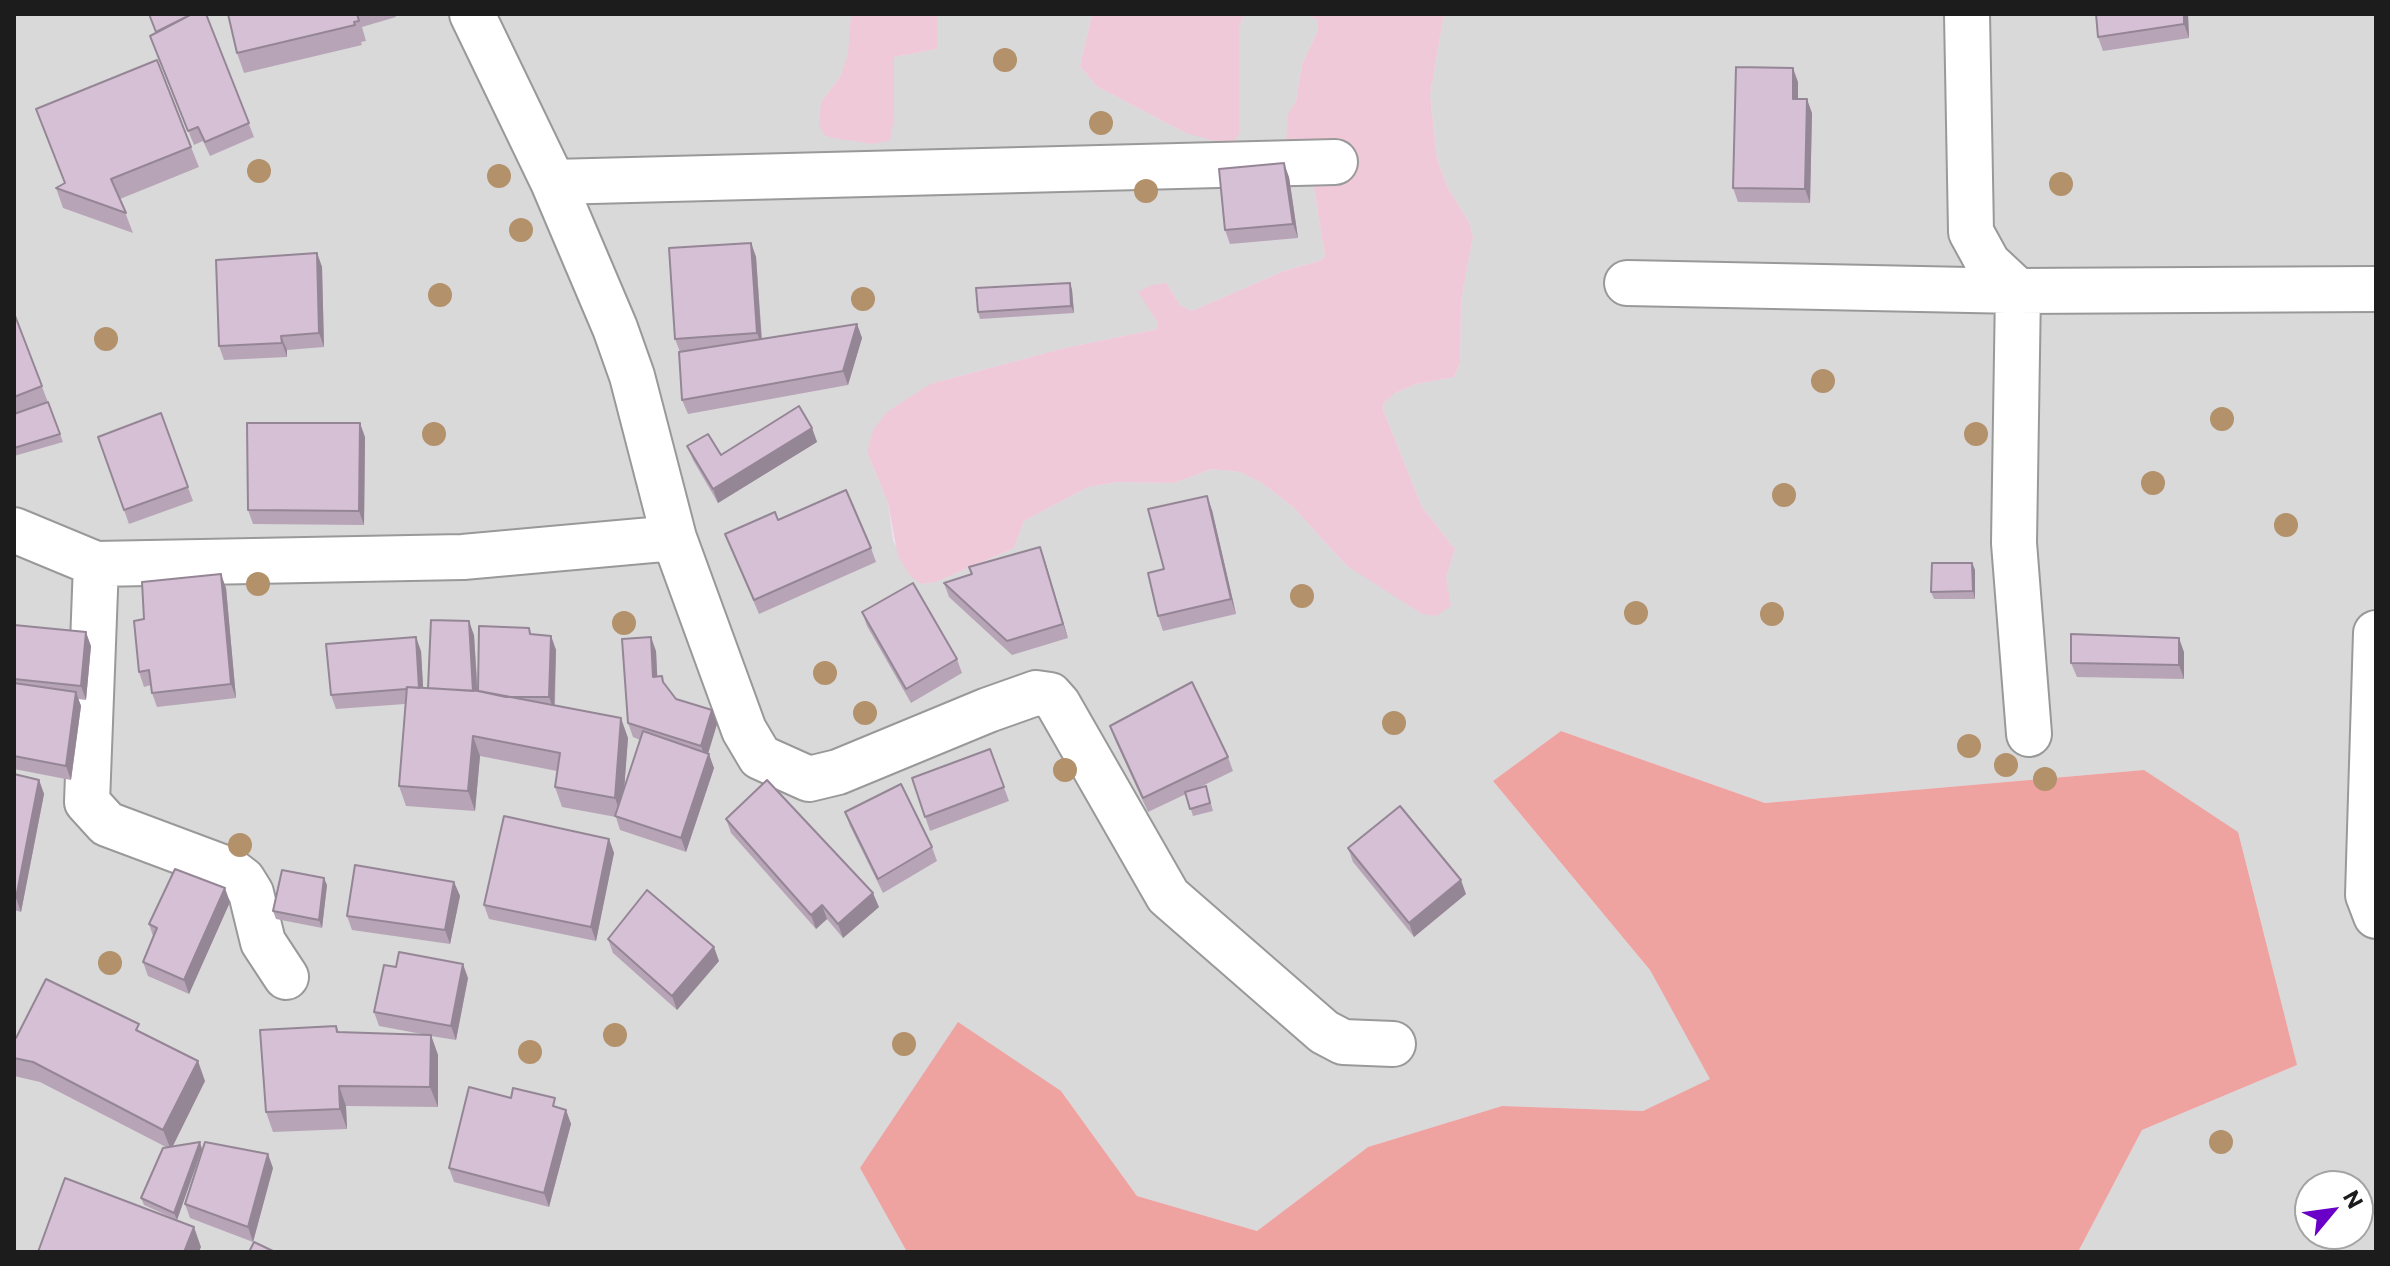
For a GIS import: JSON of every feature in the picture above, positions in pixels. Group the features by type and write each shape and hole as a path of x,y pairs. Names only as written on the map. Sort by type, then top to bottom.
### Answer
{"street":[{"path":"472,14 553,182 632,376 674,538 744,730 760,757 809,779 838,772 1036,693 1050,695 1168,896 1324,1032 1343,1042 1393,1044"},
{"path":"1967,14 1971,232 1988,263 2018,291 2014,543 2029,734"},
{"path":"553,182 1335,162"},
{"path":"1627,283 2018,291 2376,289"},
{"path":"14,530 96,564 463,557 674,538"},
{"path":"96,564 87,802 107,824 230,870 243,880 251,893 263,942 286,977"},
{"path":"2376,633 2368,895 2376,916"}],"shaded area":[{"path":"14,14 851,14 849,54 840,77 821,102 825,136 873,144 894,118 894,57 937,49 937,14 1092,14 1080,66 1096,86 1186,133 1239,134 1239,29 1244,14 1306,14 1318,20 1318,30 1302,64 1296,101 1288,114 1312,174 1325,256 1322,260 1284,271 1192,311 1181,306 1166,283 1139,292 1158,323 1158,329 1065,348 930,384 867,452 888,503 893,541 921,584 936,582 1014,548 1024,521 1088,487 1118,482 1174,483 1212,469 1240,472 1262,483 1293,507 1347,566 1450,606 1446,577 1455,549 1422,507 1383,410 1384,403 1395,393 1416,384 1454,377 1460,363 1461,300 1473,237 1469,222 1448,188 1437,159 1430,95 1444,14 2376,14 2376,1252 2078,1252 2142,1130 2297,1065 2144,770 1765,803 1561,731 1493,781 1650,970 1711,1079 1643,1111 1502,1106 1368,1147 1257,1231 1137,1196 1061,1091 860,1168 907,1252 14,1252"},
{"path":"851,14 937,14 937,49 894,57 894,118 890,141 873,144 833,138 825,136 819,125 821,102 840,77 848,54"},
{"path":"1092,14 1244,14 1239,29 1239,134 1235,140 1225,144 1186,133 1096,86 1080,66"},
{"path":"1306,14 1444,14 1430,95 1437,159 1448,188 1469,222 1473,237 1461,300 1460,363 1454,377 1416,384 1395,393 1384,403 1383,410 1422,507 1455,549 1446,577 1451,606 1436,616 1422,614 1347,566 1293,507 1262,483 1240,472 1212,469 1174,483 1118,482 1088,487 1024,521 1014,548 936,582 921,584 910,576 898,556 888,503 867,452 873,430 887,412 930,384 1065,348 1158,329 1158,323 1138,292 1152,285 1166,283 1181,306 1192,311 1284,271 1322,260 1325,256 1312,175 1285,161 1288,114 1296,101 1302,64 1318,30 1318,20"},
{"path":"1561,731 1765,803 2144,770 2238,832 2297,1065 2142,1130 2078,1252 907,1252 860,1168 958,1022 1061,1091 1137,1196 1257,1231 1368,1147 1502,1106 1643,1111 1710,1079 1650,970 1493,781"}],"building":[{"path":"149,14 192,14 156,32"},
{"path":"192,14 206,14 249,123 205,142 198,127 188,131 150,36"},
{"path":"228,14 357,14 359,21 354,22 355,25 237,53"},
{"path":"2096,14 2184,14 2184,24 2098,37"},
{"path":"157,60 191,147 111,179 126,213 56,188 65,183 36,109"},
{"path":"1736,67 1793,68 1793,99 1807,99 1805,189 1733,188"},
{"path":"1284,163 1293,224 1225,230 1219,169"},
{"path":"751,243 757,333 675,339 669,248"},
{"path":"317,253 319,333 281,336 282,343 219,346 216,260"},
{"path":"1070,283 1071,306 978,312 976,288"},
{"path":"14,313 42,386 14,397"},
{"path":"857,324 843,371 682,400 679,352"},
{"path":"48,402 60,434 14,448 14,414"},
{"path":"799,406 812,428 713,489 687,446 708,434 721,455"},
{"path":"161,413 188,487 124,510 98,437"},
{"path":"247,423 360,423 359,511 248,510"},
{"path":"846,490 871,548 754,600 725,534 775,512 778,520"},
{"path":"1207,496 1231,599 1158,616 1148,573 1164,569 1148,509"},
{"path":"1040,547 1063,624 1007,641 944,583 972,574 969,567"},
{"path":"1932,563 1972,563 1973,591 1931,592"},
{"path":"221,574 231,684 152,693 149,670 139,672 134,621 144,619 142,582"},
{"path":"913,583 957,659 906,689 862,612"},
{"path":"431,620 469,621 473,691 428,688"},
{"path":"14,625 86,632 81,686 14,679"},
{"path":"479,626 529,628 530,634 551,636 549,697 506,697 478,691"},
{"path":"2071,634 2179,638 2179,665 2071,663"},
{"path":"416,637 419,688 331,695 326,644"},
{"path":"651,637 653,677 662,676 676,699 712,710 701,746 628,723 622,639"},
{"path":"1192,682 1228,757 1143,798 1110,726"},
{"path":"14,683 76,692 66,766 14,756"},
{"path":"407,687 479,691 621,718 615,798 555,787 560,753 473,736 468,791 399,786"},
{"path":"643,731 709,754 681,838 615,816"},
{"path":"990,749 1004,787 925,817 912,778"},
{"path":"14,774 39,780 16,898 14,897"},
{"path":"767,780 873,893 838,924 822,905 811,915 726,819"},
{"path":"901,784 932,847 878,879 845,812"},
{"path":"1206,786 1210,803 1190,809 1185,792"},
{"path":"1400,806 1461,880 1409,923 1348,848"},
{"path":"504,816 609,839 591,927 484,905"},
{"path":"355,865 454,882 445,930 347,916"},
{"path":"175,869 225,888 184,980 143,962 157,928 149,924"},
{"path":"282,870 324,878 319,920 273,911"},
{"path":"647,890 714,947 672,996 608,939"},
{"path":"399,952 463,964 451,1026 374,1012 384,965 396,967"},
{"path":"46,979 139,1024 136,1030 198,1061 163,1130 33,1062 14,1058 14,1037"},
{"path":"336,1026 337,1032 431,1035 430,1087 339,1086 340,1109 266,1112 260,1030"},
{"path":"469,1087 511,1098 513,1088 555,1098 553,1106 566,1110 544,1193 449,1168"},
{"path":"200,1142 174,1213 141,1198 163,1148"},
{"path":"205,1142 268,1154 248,1227 185,1204"},
{"path":"65,1178 194,1227 184,1252 38,1252"},
{"path":"254,1242 275,1252 249,1252"}]}
